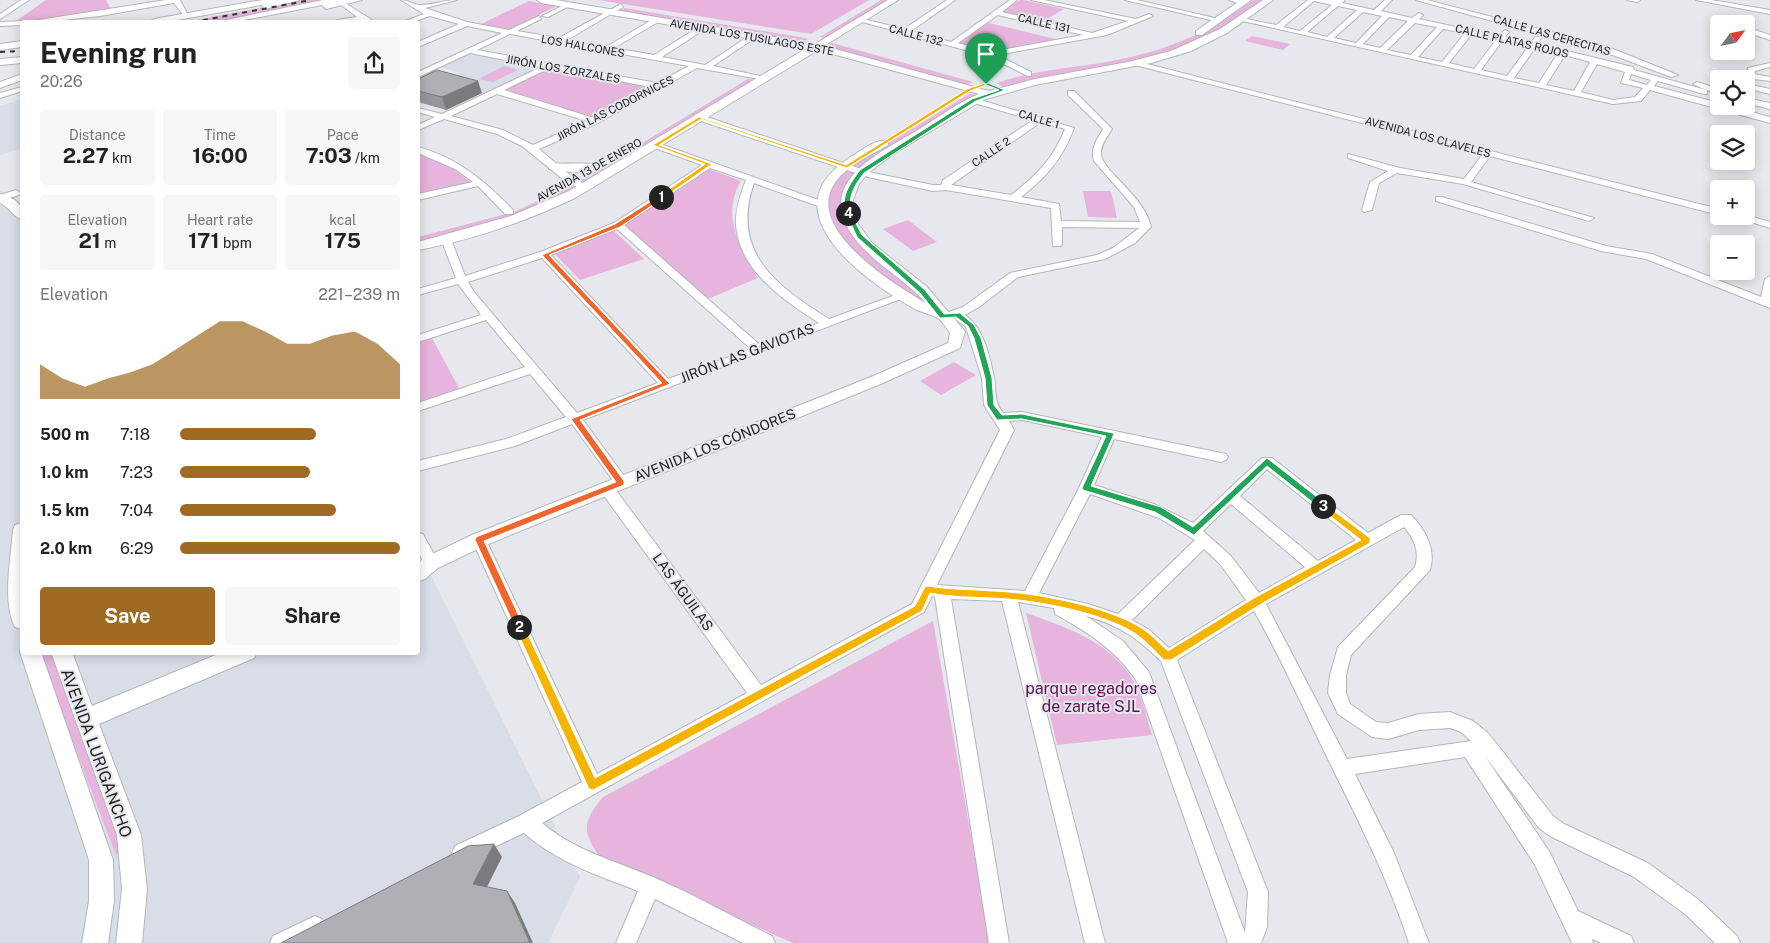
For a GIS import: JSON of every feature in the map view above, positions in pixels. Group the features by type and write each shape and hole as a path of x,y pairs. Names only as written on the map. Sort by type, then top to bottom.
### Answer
{"main road":[{"path":"165,20 241,3 276,0"},
{"path":"190,20 296,0"},
{"path":"234,20 358,0"},
{"name":"AVENIDA LOS TUSILAGOS ESTE","path":"541,0 802,44 819,42 971,95"},
{"name":"AVENIDA LOS TUSILAGOS ESTE","path":"581,0 819,42 988,89"},
{"name":"AVENIDA 13 DE ENERO","path":"420,246 527,216 584,188 655,145 705,119 878,0"},
{"name":"AVENIDA 13 DE ENERO","path":"819,42 894,0"},
{"path":"988,89 1003,90 1138,63 1194,46 1242,20 1269,0"},
{"path":"950,315 905,295 867,271 840,245 826,220 821,204 826,187 847,167 971,95 1028,74 1152,51 1196,35 1245,1"},
{"path":"254,20 340,2"},
{"name":"AVENIDA 13 DE ENERO","path":"420,234 506,208 571,182 802,44"},
{"path":"0,47 20,45"},
{"path":"0,57 20,55"},
{"path":"0,62 20,60"},
{"path":"0,84 20,78"},
{"path":"950,315 868,245 855,228 846,202 850,188 862,172 971,95"},
{"path":"553,167 567,170 596,167"},
{"path":"0,186 19,194"},
{"path":"0,198 11,203 20,213"},
{"name":"AVENIDA LOS CÓNDORES","path":"424,568 479,540 940,354 955,345 958,339 958,332 950,315"},
{"name":"AVENIDA LURIGANCHO","path":"31,655 101,860 103,881 102,911 96,943"},
{"name":"AVENIDA LURIGANCHO","path":"62,655 128,835 134,865 133,921 129,943"},
{"path":"86,719 240,655"}],"street":[{"path":"0,17 26,0"},
{"path":"42,20 176,0 188,16"},
{"name":"LOS HALCONES","path":"404,0 430,14 466,24 766,78"},
{"path":"416,8 454,0"},
{"path":"905,32 952,0"},
{"path":"952,44 1014,0"},
{"path":"1034,0 1137,21"},
{"path":"1128,0 1219,20"},
{"path":"1232,0 1245,1"},
{"path":"1277,28 1312,0"},
{"name":"CALLE PLATAS ROJOS","path":"1318,0 1339,2 1362,9 1563,52 1710,91"},
{"path":"1376,12 1389,0"},
{"name":"CALLE LAS CERECITAS","path":"1419,0 1468,11 1616,52 1710,91"},
{"path":"1700,0 1770,12"},
{"path":"340,2 366,20"},
{"path":"1302,33 1339,2"},
{"path":"1382,51 1430,3"},
{"path":"420,74 568,5"},
{"path":"558,42 621,6"},
{"path":"1329,39 1362,9"},
{"path":"1455,28 1468,11"},
{"name":"CALLE 131","path":"995,12 1092,35"},
{"path":"412,20 430,14"},
{"path":"1357,46 1388,14"},
{"path":"990,54 1092,35 1149,16"},
{"path":"351,20 362,18"},
{"path":"606,50 655,20"},
{"name":"CALLE 132","path":"859,20 990,54 1028,74"},
{"path":"1242,20 1541,87 1624,102 1638,99 1657,78"},
{"path":"0,24 20,23"},
{"path":"1476,72 1511,23"},
{"path":"420,43 466,24"},
{"path":"1412,58 1442,26"},
{"path":"1755,26 1770,28"},
{"path":"656,58 702,28"},
{"path":"1444,65 1470,31"},
{"path":"1755,32 1770,38"},
{"path":"1509,79 1532,45 1543,33"},
{"path":"707,67 752,36"},
{"path":"1579,56 1591,45"},
{"name":"JIRÓN LOS ZORZALES","path":"469,51 658,86"},
{"path":"1541,87 1563,52"},
{"path":"1607,63 1616,52"},
{"path":"1576,94 1595,60"},
{"name":"AVENIDA LOS CLAVELES","path":"1138,63 1710,210"},
{"name":"JIRÓN LAS CODORNICES","path":"532,149 595,121 697,65"},
{"path":"1755,71 1770,65"},
{"path":"420,127 549,66"},
{"path":"1630,70 1624,81 1710,103"},
{"path":"1755,73 1770,74"},
{"path":"1755,74 1770,80"},
{"path":"1755,88 1770,92"},
{"path":"0,96 20,90"},
{"path":"497,91 595,121"},
{"path":"1695,99 1710,92"},
{"path":"950,315 967,311 1005,279 1014,275 1090,260 1117,252 1136,238 1146,225 1146,221 1131,196 1097,159 1096,150 1108,130 1094,113 1072,93"},
{"name":"CALLE 1","path":"971,95 1070,128 1062,148 1049,170 1012,199"},
{"path":"1755,102 1770,106"},
{"path":"420,111 503,134 532,149 571,182 584,188"},
{"path":"1755,114 1768,117"},
{"path":"705,119 871,176 1056,206 1057,244"},
{"name":"CALLE 2","path":"946,188 946,182 1040,119"},
{"path":"655,145 821,204"},
{"path":"420,151 458,165 481,183 506,208"},
{"path":"1466,182 1488,153"},
{"path":"1351,156 1396,170 1466,182 1589,218"},
{"path":"420,291 545,255 618,226 710,164"},
{"path":"1367,210 1375,182 1396,170"},
{"path":"752,179 741,210 743,237 749,252 772,284 799,306 826,323"},
{"path":"420,197 481,183"},
{"path":"0,198 19,194"},
{"path":"1439,199 1605,249 1648,256 1680,267 1768,304 1770,279"},
{"path":"1755,221 1770,225"},
{"path":"1056,224 1146,225"},
{"path":"618,226 758,349"},
{"name":"LAS ÁGUILAS","path":"446,239 462,280 488,316 575,419 614,486 758,695"},
{"path":"545,255 666,384"},
{"name":"JIRÓN LAS GAVIOTAS","path":"420,466 503,445 905,295"},
{"path":"447,861 526,822 918,608 935,591 1007,430 990,405 988,378 977,338 971,325 950,315"},
{"path":"420,338 488,316"},
{"path":"420,406 532,369"},
{"path":"1000,418 1022,416 1220,457"},
{"path":"1036,599 1110,434"},
{"path":"1121,622 1199,536 1231,496 1267,461 1367,540"},
{"path":"1086,488 1158,510 1199,536 1219,553 1257,601 1342,768 1408,906 1419,943"},
{"path":"1231,496 1316,568"},
{"path":"1168,657 1257,601 1406,519 1417,530 1425,550 1426,560 1422,570 1344,652 1338,674 1337,693 1344,709 1372,729 1388,731 1419,722 1450,720 1467,726 1483,740 1546,822 1556,830 1641,870 1692,907 1730,943"},
{"path":"479,540 593,785"},
{"path":"420,548 424,568"},
{"path":"935,591 1008,595 1036,599 1121,622 1140,632 1168,657 1258,892 1257,927 1251,943"},
{"path":"935,591 999,943"},
{"path":"1008,595 1096,943"},
{"path":"1036,599 1110,638 1131,658 1143,677 1238,943"},
{"path":"1342,768 1469,748 1542,858 1583,943"},
{"path":"526,822 548,841 576,857 650,886 765,943"},
{"path":"626,943 650,886"},
{"path":"280,943 333,917"},
{"path":"1570,918 1624,943"}],"shaded area":[{"path":"466,54 542,67 486,94 441,82 461,73 439,67"},
{"path":"20,100 20,149 0,155 0,106"},
{"path":"0,190 20,206 20,655 420,655 420,553 580,877 548,943 0,943"}],"green space":[{"path":"46,0 106,0 112,11 38,20 20,20 20,22 13,23"},
{"path":"302,0 332,0 227,20 197,20"},
{"path":"598,0 869,0 811,34"},
{"path":"881,0 891,0 826,38 820,37"},
{"path":"1020,0 1064,9 1042,22 1001,12"},
{"path":"1253,0 1265,0 1227,27 1175,51 1090,72 1004,87 997,83 1041,72 1137,56 1172,45 1205,30"},
{"path":"529,1 556,6 509,31 479,25"},
{"path":"625,8 808,39 802,42 618,11"},
{"path":"985,22 1060,40 990,53 956,44"},
{"path":"1252,36 1290,44 1283,50 1245,41"},
{"path":"832,43 974,82 965,85 825,46"},
{"path":"504,66 518,70 493,82 479,79"},
{"path":"550,68 652,87 595,118 505,90"},
{"path":"748,79 757,80 583,185 578,182"},
{"path":"969,94 977,95 861,168 853,165"},
{"path":"420,155 451,167 472,183 420,195"},
{"path":"709,169 741,181 735,194 733,206 735,231 739,243 758,278 705,300 622,227"},
{"path":"847,171 857,173 842,197 844,218 913,284 933,308 872,268 851,250 835,231 827,210 830,190"},
{"path":"571,186 576,188 542,207 464,232 420,243 420,236 514,212"},
{"path":"1083,191 1111,191 1117,218 1088,217"},
{"path":"908,220 937,242 913,251 883,229"},
{"path":"614,231 644,259 580,280 555,254"},
{"path":"432,338 460,390 420,402 420,341"},
{"path":"954,362 976,375 941,395 920,381"},
{"name":"parque regadores de zarate SJL","path":"1026,613 1083,636 1096,643 1119,662 1137,688 1152,735 1057,745"},
{"path":"933,621 990,943 793,943 600,857 587,833 587,826 591,813 603,797"},
{"path":"40,655 53,655 123,850 116,855"}],"building":[{"path":"437,70 478,81 442,97 420,92 420,78"},
{"path":"494,844 473,884 507,891 530,943 281,943 468,846"}],"railway":[{"path":"204,20 311,0"},
{"path":"0,52 20,51"}],"route":[{"path":"986,84 1003,90 974,100 880,159 862,172 850,188 846,202 850,218 860,236 868,245 923,291 943,316 957,314 971,325 977,338 988,378 992,409 1000,418 1022,416 1110,434 1086,488 1158,510 1194,532 1267,461 1367,540 1257,601 1168,657 1140,632 1121,622 1084,610 1042,600 1008,595 955,594 928,589 918,608 593,785 479,540 622,483 575,419 666,384 545,255 618,226 710,164 655,145 701,118 847,167 969,90 986,84"}]}
